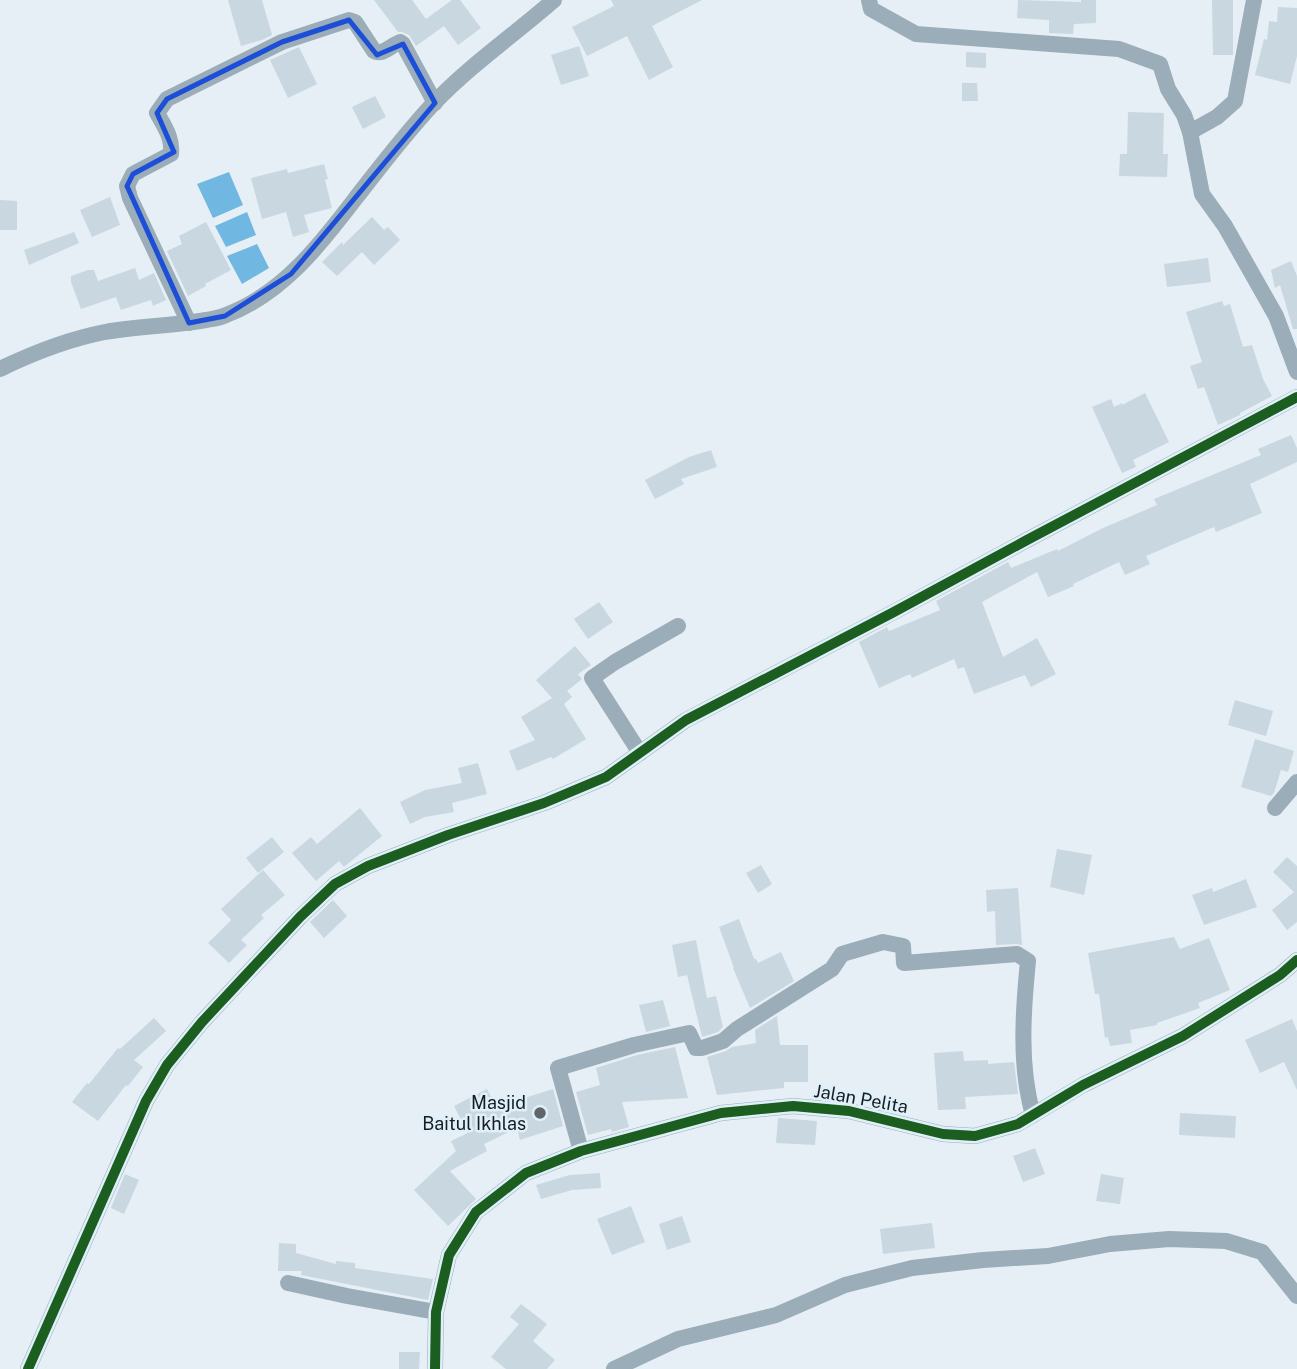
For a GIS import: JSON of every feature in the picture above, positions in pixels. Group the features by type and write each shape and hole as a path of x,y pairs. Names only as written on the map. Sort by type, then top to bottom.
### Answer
{"street":[{"path":"1,367 84,337 225,316 258,299 291,274 317,248 404,137 435,103 554,0"},
{"path":"1190,132 1217,117 1235,101 1254,0"},
{"path":"870,5 916,33 1119,48 1160,64 1168,89 1184,115 1190,132 1202,194 1225,226 1276,316 1297,372"},
{"path":"189,323 130,198 127,186 133,174 171,154 169,134 157,113 167,99 282,43 349,20 355,22 378,53 395,43 403,44 435,103"},
{"path":"28,1369 146,1101 167,1065 202,1022 300,917 335,884 368,866 448,835 544,803 606,777 686,720 1297,397"},
{"path":"640,753 592,678 678,626"},
{"path":"1275,808 1297,782"},
{"path":"581,1151 558,1068 681,1034 689,1033 696,1048 723,1041 737,1029 832,969 842,954 883,942 903,946 904,963 1017,954 1028,961 1024,994 1024,1051 1033,1115"},
{"name":"Jalan Pelita","path":"435,1369 436,1312 449,1255 476,1212 526,1173 581,1151 721,1113 793,1106 849,1111 943,1133 975,1136 1018,1124 1083,1085 1183,1036 1280,975 1297,960"},
{"path":"614,1369 678,1339 776,1315 845,1285 912,1268 1048,1256 1110,1244 1168,1239 1226,1241 1262,1252 1297,1296"},
{"path":"288,1283 436,1312"}],"highlighted area":[{"path":"349,20 377,55 403,44 435,103 291,274 225,316 189,323 127,186 133,174 174,152 157,113 167,99 282,42"}],"water":[{"path":"229,172 243,205 213,218 197,184"},
{"path":"247,212 256,235 226,247 215,226"},
{"path":"257,244 269,268 242,284 227,256"}],"building":[{"path":"228,0 262,0 272,35 241,46"},
{"path":"374,0 412,0 426,19 452,0 460,0 481,28 458,45 444,26 416,46 409,35 398,32"},
{"path":"611,0 702,0 652,26 673,67 649,80 627,36 587,56 572,27 614,6"},
{"path":"1018,0 1096,0 1096,23 1074,24 1073,34 1049,33 1049,20 1017,18"},
{"path":"1212,0 1233,0 1233,55 1213,55"},
{"path":"1278,7 1297,8 1297,56 1290,84 1255,75 1264,39 1267,40 1269,21 1277,22"},
{"path":"579,46 589,76 561,85 551,55"},
{"path":"299,47 317,84 288,98 270,60"},
{"path":"966,52 986,53 986,68 966,67"},
{"path":"962,83 977,83 978,101 962,101"},
{"path":"375,96 386,117 363,129 352,107"},
{"path":"1128,112 1164,113 1163,154 1168,154 1167,177 1119,176 1120,154 1127,154"},
{"path":"324,164 332,208 304,215 309,232 293,237 286,212 262,219 251,178"},
{"path":"110,197 120,225 92,237 80,210"},
{"path":"0,200 17,201 17,230 0,230"},
{"path":"372,217 384,230 388,227 400,240 374,265 362,252 337,276 322,262"},
{"path":"206,222 231,270 188,296 167,251 182,244 179,236"},
{"path":"74,232 79,243 29,265 24,250"},
{"path":"1208,258 1211,282 1167,287 1164,264"},
{"path":"1291,261 1297,276 1297,329 1293,329 1280,285 1275,288 1271,270"},
{"path":"135,268 139,280 154,273 166,300 153,306 151,300 121,310 116,297 81,309 71,276 94,270 98,281"},
{"path":"1222,301 1224,306 1230,304 1243,347 1252,345 1263,379 1272,396 1218,425 1204,387 1198,389 1190,366 1202,362 1186,312"},
{"path":"1145,393 1169,442 1133,460 1136,467 1122,473 1092,407 1111,399 1114,407 1122,405"},
{"path":"1291,435 1297,448 1297,462 1250,484 1262,513 1216,532 1214,527 1146,556 1150,564 1125,575 1119,562 1048,597 1037,572 982,602 1003,657 1037,638 1056,674 1031,687 1025,675 974,694 964,667 958,669 954,659 912,678 910,674 879,688 859,642 887,627 889,631 940,610 936,601 1008,562 1011,568 1057,549 1058,551 1157,505 1154,499 1261,455 1258,449"},
{"path":"711,450 717,467 681,479 684,484 655,499 645,480 689,457"},
{"path":"599,602 613,622 588,639 574,619"},
{"path":"575,646 591,665 578,674 582,679 567,691 572,697 564,704 586,739 553,759 551,757 517,771 509,751 535,740 521,717 552,698 536,680"},
{"path":"1235,700 1273,711 1266,736 1228,725"},
{"path":"1255,739 1294,751 1288,772 1281,770 1271,796 1241,787"},
{"path":"478,763 487,794 452,803 454,812 425,817 410,824 400,802 425,790 462,783 458,768"},
{"path":"360,808 382,836 344,867 339,861 316,881 292,853 311,837 317,844"},
{"path":"272,837 284,852 258,873 246,858"},
{"path":"1057,849 1092,855 1084,895 1050,887"},
{"path":"1287,857 1297,866 1297,922 1287,930 1272,910 1294,892 1273,872"},
{"path":"761,865 772,884 758,893 746,873"},
{"path":"263,870 285,895 261,915 264,918 241,940 247,945 229,963 208,943 231,920 221,909"},
{"path":"1246,879 1257,907 1204,925 1192,895 1212,888 1213,892"},
{"path":"1018,888 1022,945 996,945 995,911 987,912 986,890"},
{"path":"333,900 347,916 324,938 310,922"},
{"path":"739,919 754,959 758,963 781,952 794,981 750,1008 719,927"},
{"path":"1174,937 1180,949 1209,938 1230,990 1198,1003 1200,1008 1157,1025 1130,1030 1132,1043 1110,1046 1108,1037 1105,1038 1099,994 1095,994 1088,953"},
{"path":"696,940 707,998 716,996 723,1027 718,1032 702,1037 687,975 678,977 672,945"},
{"path":"663,1000 670,1026 646,1032 639,1005"},
{"path":"777,1016 780,1045 808,1045 808,1082 784,1082 784,1088 717,1095 707,1057 732,1047 756,1043 755,1030"},
{"path":"154,1018 166,1031 134,1060 143,1067 98,1121 72,1102 118,1048"},
{"path":"1292,1019 1297,1031 1297,1090 1284,1062 1260,1073 1245,1040"},
{"path":"675,1047 688,1098 622,1102 629,1127 588,1135 576,1092 600,1085 596,1068"},
{"path":"963,1051 964,1061 988,1060 988,1064 1014,1062 1018,1094 965,1097 966,1109 938,1110 934,1053"},
{"path":"487,1089 496,1107 553,1089 563,1126 520,1140 517,1128 484,1144 487,1151 450,1171 476,1199 448,1226 414,1190 456,1151 451,1141 468,1133 454,1106"},
{"path":"1180,1113 1236,1116 1235,1138 1179,1135"},
{"path":"778,1118 817,1121 815,1145 776,1143"},
{"path":"1035,1148 1045,1174 1023,1182 1013,1156"},
{"path":"600,1173 601,1188 572,1190 541,1199 536,1185 570,1175"},
{"path":"125,1174 139,1180 124,1214 111,1208"},
{"path":"1101,1174 1124,1178 1120,1204 1096,1201"},
{"path":"631,1206 645,1242 612,1255 597,1219"},
{"path":"682,1216 691,1242 667,1250 659,1224"},
{"path":"932,1223 935,1248 883,1254 880,1229"},
{"path":"279,1243 296,1244 296,1253 336,1264 336,1261 355,1263 355,1268 433,1279 428,1300 301,1275 302,1271 278,1271"},
{"path":"521,1304 547,1324 533,1341 555,1360 547,1369 506,1369 491,1357 519,1324 510,1317"},
{"path":"399,1352 420,1352 419,1369 399,1369"}],"cycle path":[{"path":"28,1369 146,1101 167,1065 202,1022 300,917 335,884 368,866 448,835 544,803 606,777 686,720 1297,397"},
{"path":"435,1369 436,1312 449,1255 476,1212 526,1173 581,1151 721,1113 793,1106 849,1111 943,1134 975,1136 1018,1124 1083,1085 1183,1036 1280,975 1297,960"}],"place":[{"name":"Masjid Baitul Ikhlas","path":"540,1113"}]}
